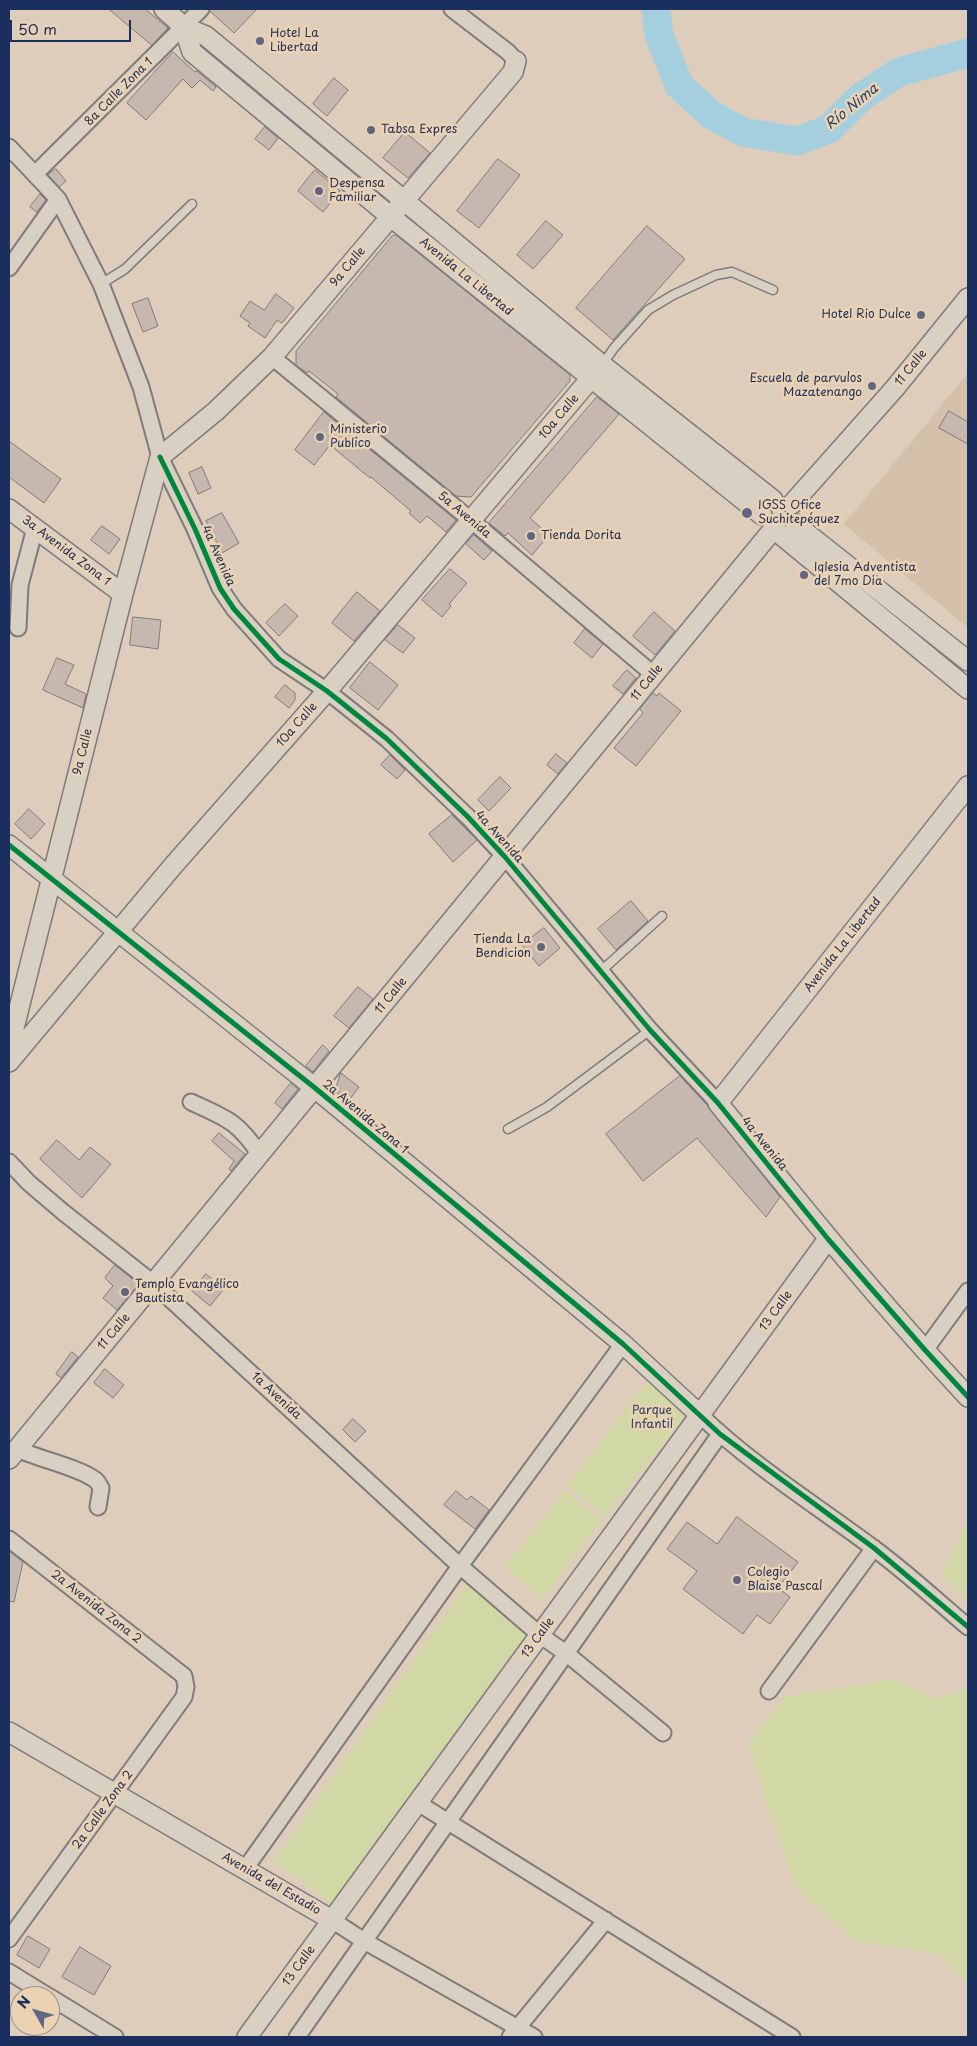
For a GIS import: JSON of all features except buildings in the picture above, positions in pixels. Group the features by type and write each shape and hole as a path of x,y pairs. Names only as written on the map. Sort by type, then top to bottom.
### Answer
{"street":[{"name":"Avenida La Libertad","path":"164,9 184,27 206,36 404,200 597,371 968,689"},
{"name":"8a Calle Zona 1","path":"35,174 201,9"},
{"path":"455,10 508,52 516,61"},
{"name":"Avenida La Libertad","path":"184,27 192,52 391,217 597,371 783,502"},
{"name":"9a Calle","path":"9,1048 123,594 160,457 216,411 272,357 513,72 516,61"},
{"path":"9,149 58,200 101,284 141,387 160,457"},
{"path":"9,268 58,200"},
{"name":"11 Calle","path":"13,1454 777,526 766,506 783,502 895,388 968,298"},
{"name":"5a Avenida","path":"272,357 472,521 654,675"},
{"name":"10a Calle","path":"9,1062 172,867 327,691 597,371"},
{"name":"4a Avenida","path":"160,457 195,529 220,588 234,609 279,658 327,691 387,739 468,817 505,857 650,1030 718,1103 828,1239 968,1397"},
{"path":"777,526 797,513 783,502"},
{"name":"3a Avenida Zona 1","path":"9,508 123,594"},
{"name":"Avenida La Libertad","path":"777,526 968,661"},
{"path":"18,628 20,585 35,528"},
{"name":"Avenida La Libertad","path":"718,1103 968,786"},
{"name":"2a Avenida Zona 1","path":"9,845 315,1088 623,1344 700,1415"},
{"path":"191,1102 237,1125 250,1138 260,1155"},
{"name":"1a Avenida","path":"9,1162 29,1183 63,1212 154,1284 460,1566 540,1635 663,1733"},
{"name":"13 Calle","path":"247,2037 828,1239"},
{"path":"925,1350 968,1291"},
{"path":"246,1869 460,1566 623,1344"},
{"path":"700,1415 720,1434 874,1548 968,1627"},
{"path":"297,2037 720,1434"},
{"path":"13,1454 34,1457 82,1473 96,1480 102,1488 98,1507"},
{"name":"2a Avenida Zona 2","path":"9,1539 184,1676"},
{"path":"769,1691 874,1548"},
{"name":"2a Calle Zona 2","path":"9,1940 184,1697 186,1687 184,1676"},
{"name":"Avenida del Estadio","path":"9,1732 332,1920 514,2032 534,2037"},
{"path":"418,1803 792,2037"},
{"path":"514,2032 606,1920"},
{"path":"9,1972 31,1986"},
{"path":"60,2004 115,2037"}],"lane":[{"path":"101,284 125,269 192,204"},
{"path":"597,371 614,348 648,310 673,294 716,274 732,272 773,290"},
{"path":"600,972 662,916"},
{"path":"508,1129 547,1107 650,1030"}],"shaded area":[{"path":"968,373 968,628 844,524"}],"green space":[{"name":"Parque Infantil","path":"649,1380 689,1412 605,1516 566,1486"},
{"path":"565,1491 602,1520 542,1599 504,1566"},
{"path":"968,1519 968,1602 942,1574"},
{"path":"471,1578 548,1631 349,1915 273,1862"},
{"path":"892,1679 941,1699 968,1688 968,1984 939,1954 856,1941 798,1890 766,1803 749,1742 787,1696"}],"waterway":[{"name":"Río Nima","path":"656,9 659,35 679,85 710,114 743,132 797,141 829,129 861,97 899,72 968,53"}],"cycle path":[{"path":"160,457 195,529 220,588 234,609 279,659 327,691 387,739 468,817 505,857 650,1030 718,1103 828,1239 968,1397"},
{"path":"9,845 315,1088 623,1344 720,1434 874,1548 968,1627"}],"place":[{"name":"Hotel La Libertad","path":"260,41"},
{"name":"Tabsa Expres","path":"371,130"},
{"name":"Despensa Familiar","path":"319,191"},
{"name":"Hotel Rio Dulce","path":"921,315"},
{"name":"Escuela de parvulos Mazatenango","path":"872,386"},
{"name":"Ministerio Publico","path":"320,437"},
{"name":"IGSS Ofice Suchitepéquez","path":"747,513"},
{"name":"Tienda Dorita","path":"531,536"},
{"name":"Iglesia Adventista del 7mo Dia","path":"804,575"},
{"name":"Tienda La Bendicion","path":"541,947"},
{"name":"Templo Evangélico Bautista","path":"125,1292"},
{"name":"Colegio Blaise Pascal","path":"737,1580"}]}
